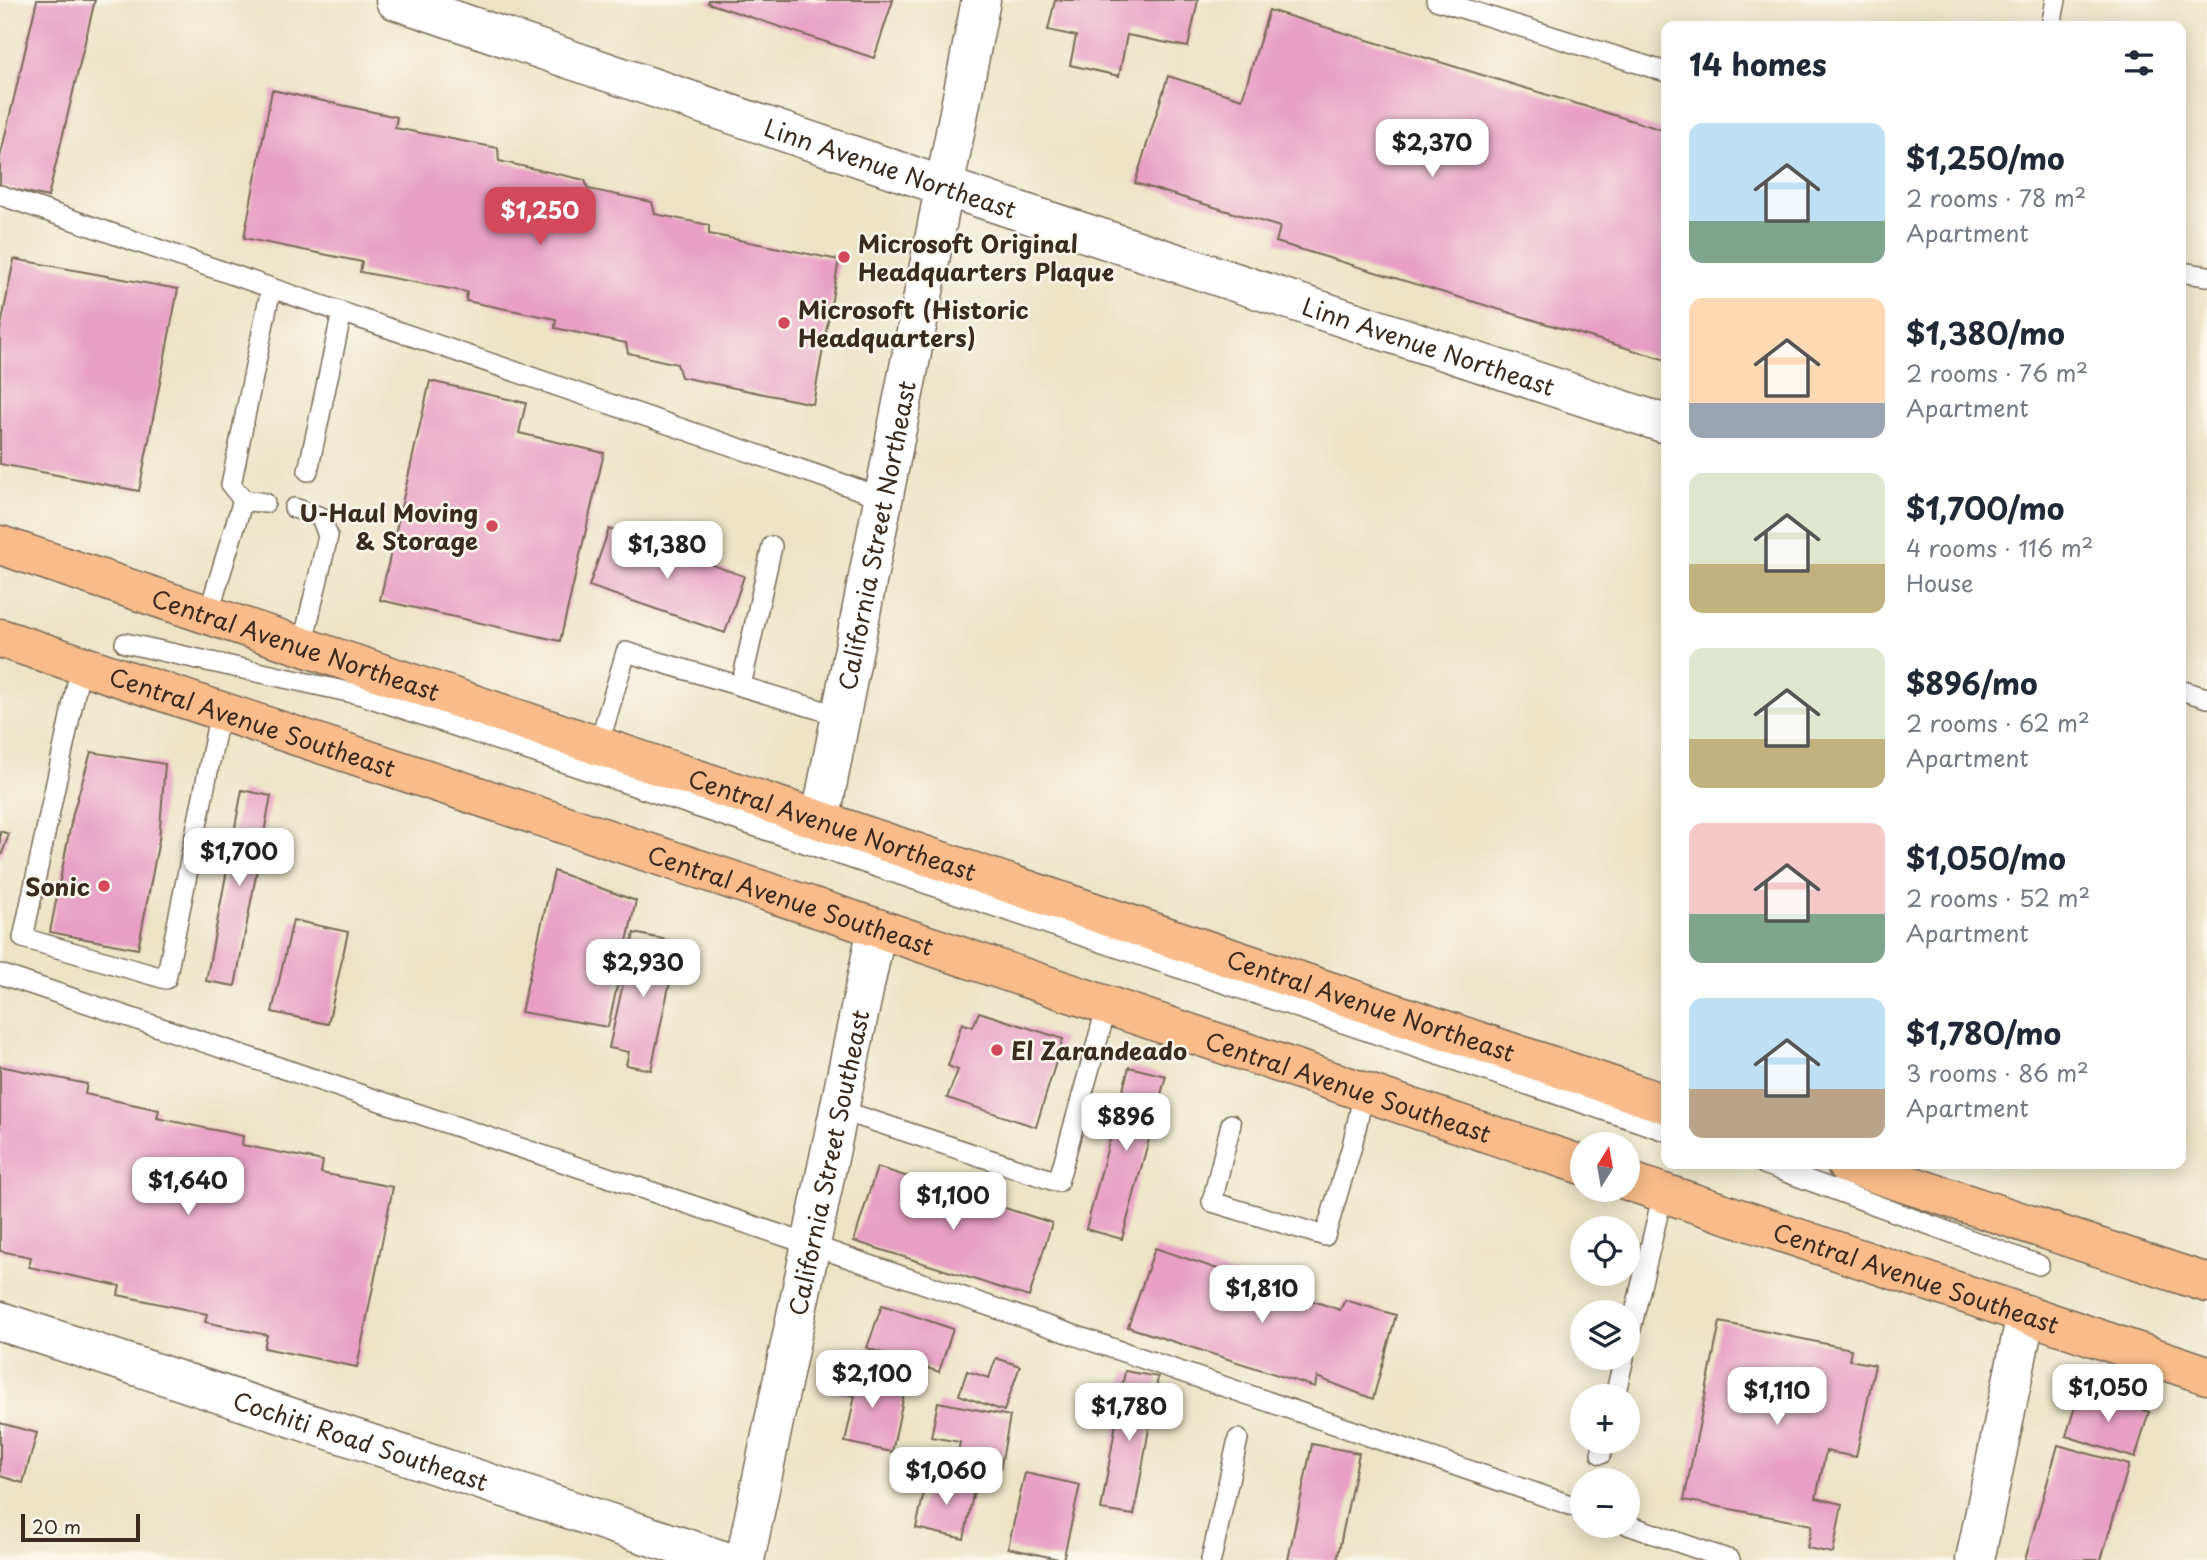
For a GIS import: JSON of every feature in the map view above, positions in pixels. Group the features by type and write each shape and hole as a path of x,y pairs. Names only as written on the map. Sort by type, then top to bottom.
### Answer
{"main road":[{"name":"Central Avenue Northeast","path":"0,545 1661,1102"},
{"name":"Central Avenue Southeast","path":"0,638 1570,1161"},
{"path":"1861,1169 2207,1283"},
{"name":"Central Avenue Southeast","path":"1640,1185 2207,1375"}],"street":[{"name":"Linn Avenue Northeast","path":"396,0 946,187 1661,422"},
{"name":"California Street Northeast","path":"820,822 981,0"},
{"name":"California Street Southeast","path":"745,1560 877,929"},
{"path":"1975,1560 2026,1314"},
{"name":"Cochiti Road Southeast","path":"0,1321 722,1560"}],"lane":[{"path":"1436,0 1661,70"},
{"path":"2052,21 2056,0"},
{"path":"0,195 884,498"},
{"path":"2186,272 2207,276"},
{"path":"265,503 243,500 231,485 271,288"},
{"path":"308,471 342,312"},
{"path":"208,615 243,500"},
{"path":"293,508 321,517 328,536 302,647"},
{"path":"741,686 772,546"},
{"name":"Central Avenue Northeast","path":"125,643 362,695 1661,1129"},
{"path":"598,747 626,653 841,716"},
{"path":"81,665 23,938 166,979 220,712"},
{"path":"2186,692 2207,698"},
{"path":"0,974 811,1245 1570,1505"},
{"path":"840,1110 1058,1182 1107,1006"},
{"path":"1231,1124 1212,1202 1325,1236 1352,1146 1364,1092"},
{"path":"1778,1169 2039,1265"},
{"path":"1638,1300 1663,1193"},
{"path":"1211,1560 1238,1439"},
{"path":"1640,1529 1730,1560"}],"building":[{"path":"37,0 95,0 48,197 0,186 0,157"},
{"path":"709,0 893,0 874,58 708,3"},
{"path":"1055,0 1198,0 1188,47 1127,35 1119,76 1070,65 1076,36 1048,30"},
{"path":"1269,10 1661,129 1661,358 1276,242 1280,227 1135,183 1168,76 1242,99"},
{"path":"272,90 397,117 395,128 498,148 499,161 585,180 588,189 652,202 655,214 709,225 709,234 839,260 813,404 681,377 677,364 628,353 626,343 555,328 556,319 466,301 467,292 360,272 362,262 244,238"},
{"path":"14,259 178,289 139,491 0,464 0,331"},
{"name":"U-Haul Moving & Storage","path":"430,381 526,403 519,433 604,453 560,641 380,600"},
{"path":"609,529 744,576 725,633 589,586"},
{"name":"Sonic","path":"91,752 165,764 159,840 138,949 50,932 73,813"},
{"path":"242,790 271,796 235,986 206,981"},
{"path":"0,831 9,834 0,859"},
{"path":"554,871 636,901 608,1027 521,1012"},
{"path":"293,920 348,932 328,1024 272,1012"},
{"path":"634,933 671,941 677,949 651,1070 626,1065 629,1052 609,1048"},
{"path":"979,1012 1063,1039 1036,1127 947,1098 958,1070 948,1066 962,1023 973,1027"},
{"path":"0,1066 87,1084 85,1094 159,1110 157,1118 243,1136 242,1145 323,1161 321,1173 393,1187 357,1367 264,1348 267,1335 205,1322 207,1314 118,1295 120,1286 29,1267 31,1257 0,1251"},
{"path":"1129,1067 1166,1076 1122,1239 1086,1229"},
{"path":"877,1167 1052,1223 1029,1297 854,1241"},
{"path":"1155,1248 1340,1310 1345,1300 1396,1315 1373,1399 1317,1377 1315,1387 1128,1327"},
{"path":"882,1305 953,1329 939,1372 867,1348"},
{"path":"1720,1322 1851,1349 1849,1360 1875,1365 1856,1457 1826,1451 1816,1498 1842,1504 1833,1553 1807,1548 1812,1525 1684,1500"},
{"path":"996,1358 1020,1366 1004,1411 959,1395 967,1371 989,1378"},
{"path":"839,1371 906,1385 892,1452 845,1442 855,1396 835,1391"},
{"path":"1125,1371 1158,1377 1134,1515 1101,1510"},
{"path":"2080,1390 2149,1412 2135,1458 2066,1436"},
{"path":"938,1402 1010,1416 1000,1471 956,1463 960,1442 931,1437"},
{"path":"0,1423 37,1433 23,1483 0,1476"},
{"path":"1312,1444 1359,1453 1337,1560 1288,1560"},
{"path":"2058,1445 2129,1465 2101,1560 2025,1560"},
{"path":"1025,1473 1080,1485 1063,1560 1008,1548"},
{"path":"928,1474 975,1485 964,1539 916,1528"}],"place":[{"name":"Microsoft Original Headquarters Plaque","path":"844,257"},
{"name":"Microsoft (Historic Headquarters)","path":"784,323"},
{"name":"U-Haul Moving & Storage","path":"492,526"},
{"name":"Sonic","path":"104,886"},
{"name":"El Zarandeado","path":"997,1050"}]}
